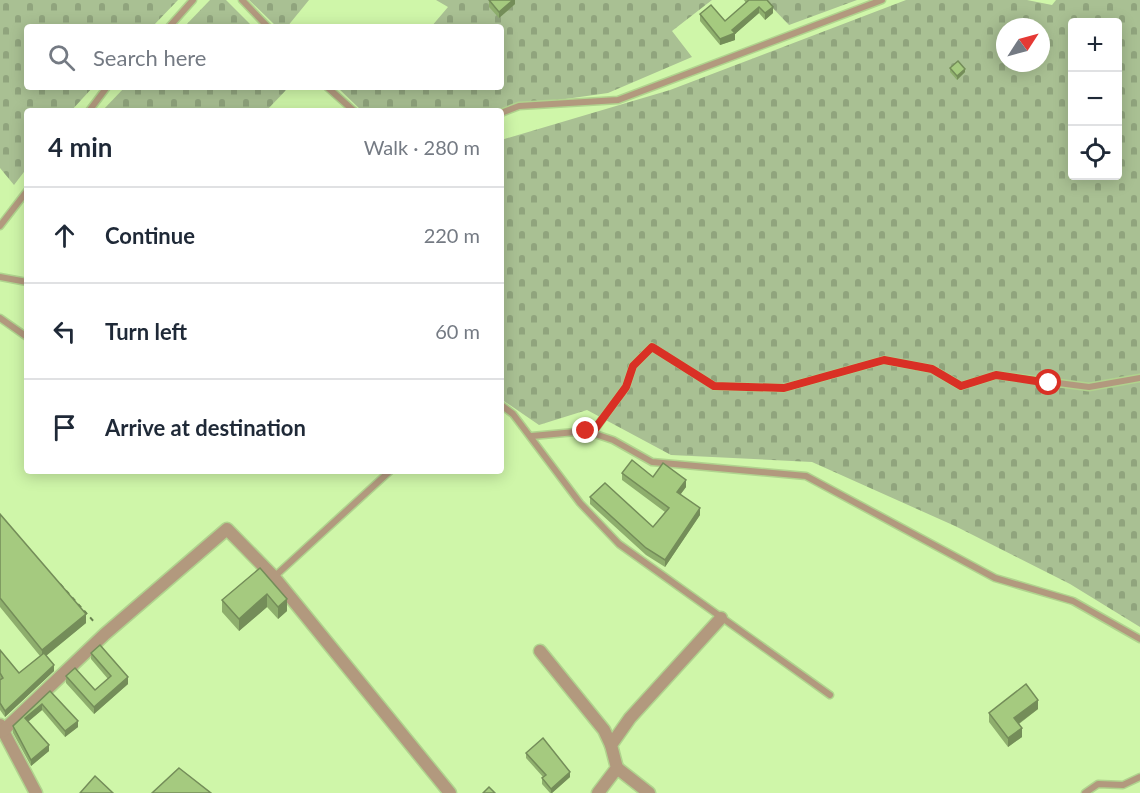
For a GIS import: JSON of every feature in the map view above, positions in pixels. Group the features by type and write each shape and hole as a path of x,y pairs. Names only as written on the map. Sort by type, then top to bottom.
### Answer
{"street":[{"path":"36,793 2,728 105,634 227,529 274,577 450,793"},
{"path":"611,745 630,718 721,618"},
{"path":"540,651 604,730 617,768 649,793"},
{"path":"598,793 617,768"}],"lane":[{"path":"172,24 193,0"},
{"path":"242,0 265,24"},
{"path":"504,112 519,106 618,100 882,0"},
{"path":"91,108 105,90"},
{"path":"330,90 351,108"},
{"path":"0,226 24,195"},
{"path":"0,278 24,282"},
{"path":"0,318 24,335"},
{"path":"592,433 626,387 633,366 652,347 714,386 784,388 884,360 932,369 961,386 996,375 1089,387 1140,378"},
{"path":"504,407 532,436 580,503 619,543 830,695"},
{"path":"532,436 586,431 613,440 652,462 806,476 995,578 1073,601 1140,639"},
{"path":"274,577 387,474"},
{"path":"1085,793 1098,784 1123,785 1140,777"}],"path":[{"path":"60,584 105,634"}],"green space":[{"path":"0,0 178,0 155,24 24,24 24,90 90,90 74,108 24,108 24,172 14,185 0,168"},
{"path":"210,0 226,0 250,24 187,24"},
{"path":"249,0 309,0 289,24 274,24"},
{"path":"436,0 712,0 672,31 692,57 608,93 504,110 359,108 340,90 504,90 504,24 434,24 448,7"},
{"path":"765,0 857,0 789,25"},
{"path":"906,0 1027,0 1052,5 1056,0 1140,0 1140,627 1070,584 955,526 812,462 671,455 587,410 539,425 504,401 504,139 670,90"},
{"path":"122,90 286,90 269,108 105,108"}],"building":[{"path":"489,0 513,0 499,12"},
{"path":"749,0 767,0 773,7 765,13 759,7 732,30 735,33 720,39 700,14 711,5 725,21"},
{"path":"958,61 965,69 957,76 950,68"},
{"path":"632,460 653,477 663,463 686,480 677,492 700,508 665,560 646,548 590,497 605,483 653,527 669,508 622,473"},
{"path":"0,514 86,614 42,650 0,598"},
{"path":"260,568 287,599 278,607 267,594 239,619 222,600"},
{"path":"100,645 128,677 94,707 66,676 75,668 95,690 111,676 91,653"},
{"path":"0,650 19,673 44,653 54,665 5,711 0,703 0,680 3,678 0,673"},
{"path":"1026,684 1038,700 1014,718 1022,728 1008,738 989,713"},
{"path":"50,691 78,721 65,731 42,704 25,718 49,745 31,760 13,726"},
{"path":"543,738 570,772 551,789 542,778 546,775 526,753"},
{"path":"179,768 211,793 152,793"},
{"path":"95,776 113,793 80,793"},
{"path":"489,787 495,793 483,793"}],"route":[{"path":"586,431 592,433 626,387 633,366 652,347 714,386 784,388 856,370 884,360 932,369 961,386 996,375 1049,383"}]}
